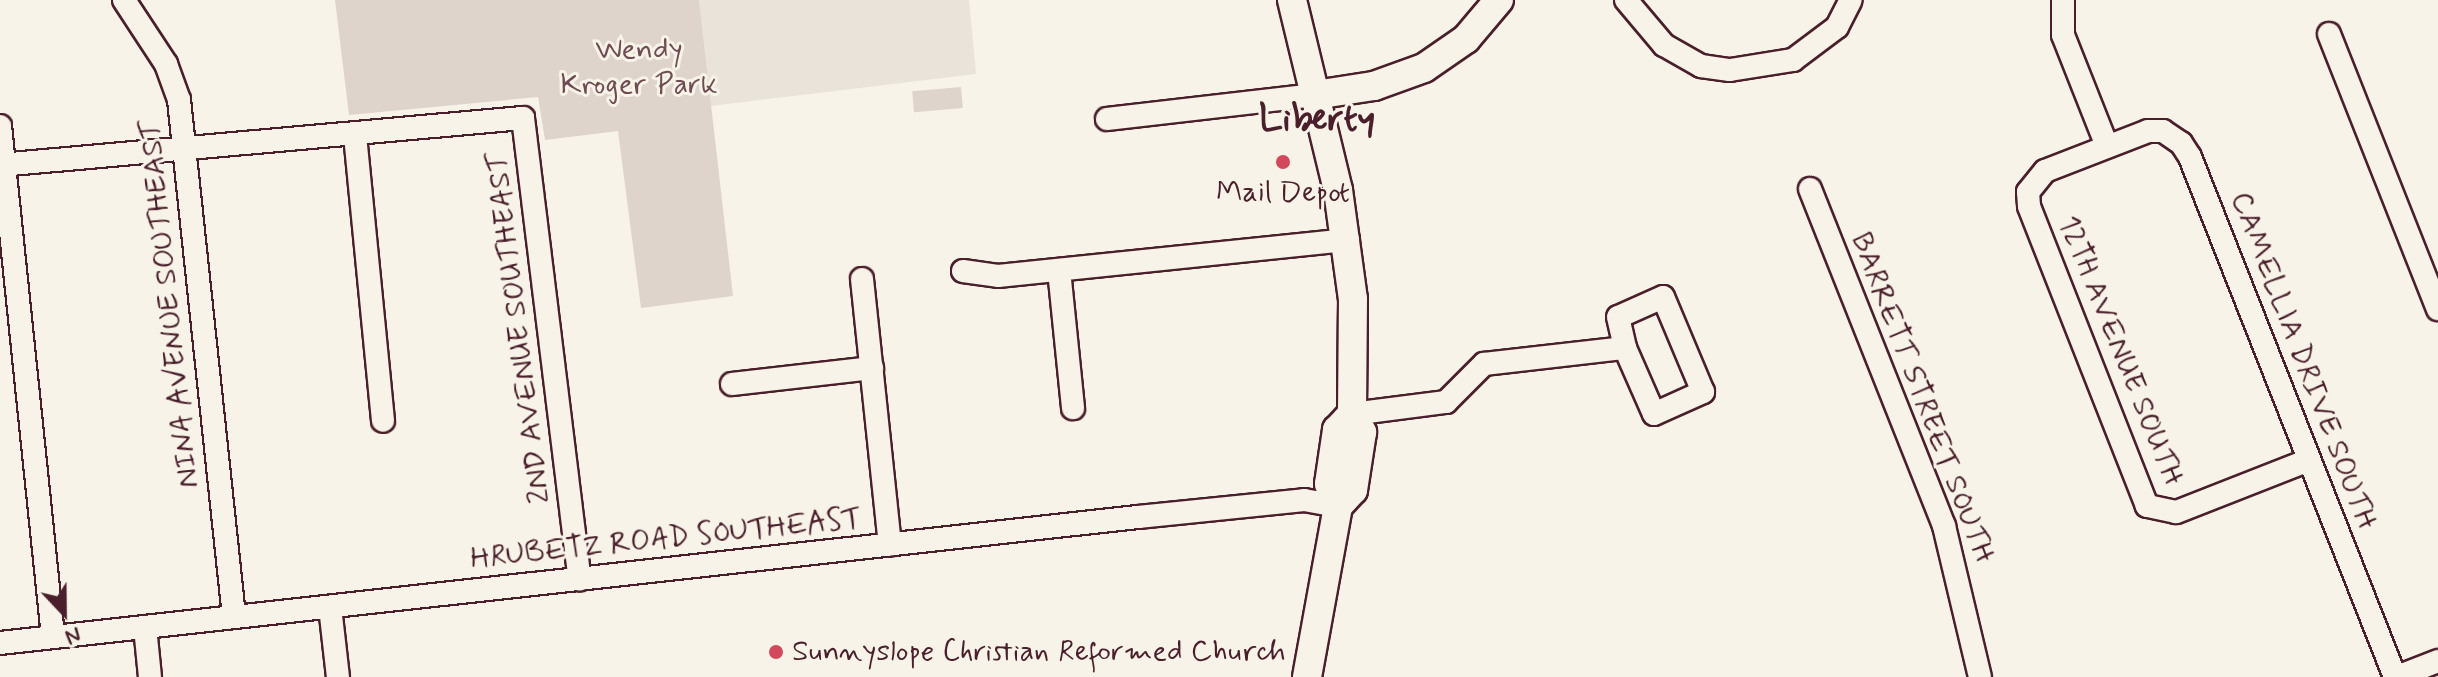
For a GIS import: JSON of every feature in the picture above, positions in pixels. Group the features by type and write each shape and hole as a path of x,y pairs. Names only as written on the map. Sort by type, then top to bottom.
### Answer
{"main road":[{"path":"1292,0 1348,240 1355,327 1352,414 1337,430 1329,484 1338,506 1307,677"},
{"path":"1315,95 1354,91 1424,68 1466,39 1499,0"}],"street":[{"name":"NINA AVENUE SOUTHEAST","path":"124,0 166,64 179,100 234,616"},
{"path":"1626,0 1664,45 1701,66 1730,70 1757,70 1793,60 1837,27 1851,0"},
{"path":"2063,0 2063,35 2107,146"},
{"path":"2329,34 2438,309"},
{"path":"1107,119 1315,95"},
{"name":"2ND AVENUE SOUTHEAST","path":"355,135 523,118 580,579"},
{"path":"0,126 53,636"},
{"name":"CAMELLIA DRIVE SOUTH","path":"2107,146 2163,131 2190,157 2396,677"},
{"path":"3,165 355,135 383,421"},
{"name":"12TH AVENUE SOUTH","path":"2107,146 2045,171 2028,192 2029,206 2147,506 2176,512 2309,460"},
{"name":"BARRETT STREET SOUTH","path":"1810,189 1944,526 1980,677"},
{"path":"963,271 998,276 1348,240"},
{"path":"1059,270 1073,408"},
{"path":"862,279 890,545"},
{"path":"1663,297 1703,392 1654,414 1625,348 1618,317 1663,297"},
{"path":"1352,414 1446,402 1484,364 1625,348"},
{"path":"732,384 872,368"},
{"name":"HRUBETZ ROAD SOUTHEAST","path":"0,643 1304,500 1338,506"},
{"path":"330,607 338,677"},
{"path":"145,627 150,677"},
{"path":"2396,677 2438,661"}],"shaded area":[{"path":"699,0 969,0 976,74 711,106"}],"green space":[{"name":"Wendy Kroger Park","path":"335,0 699,0 733,296 641,308 618,131 545,140 538,97 349,115"},
{"path":"961,87 963,108 914,112 912,91"}],"place":[{"name":"Mail Depot","path":"1283,162"},
{"name":"Sunnyslope Christian Reformed Church","path":"776,652"}],"district":[{"name":"Liberty","path":"1317,120"}]}
